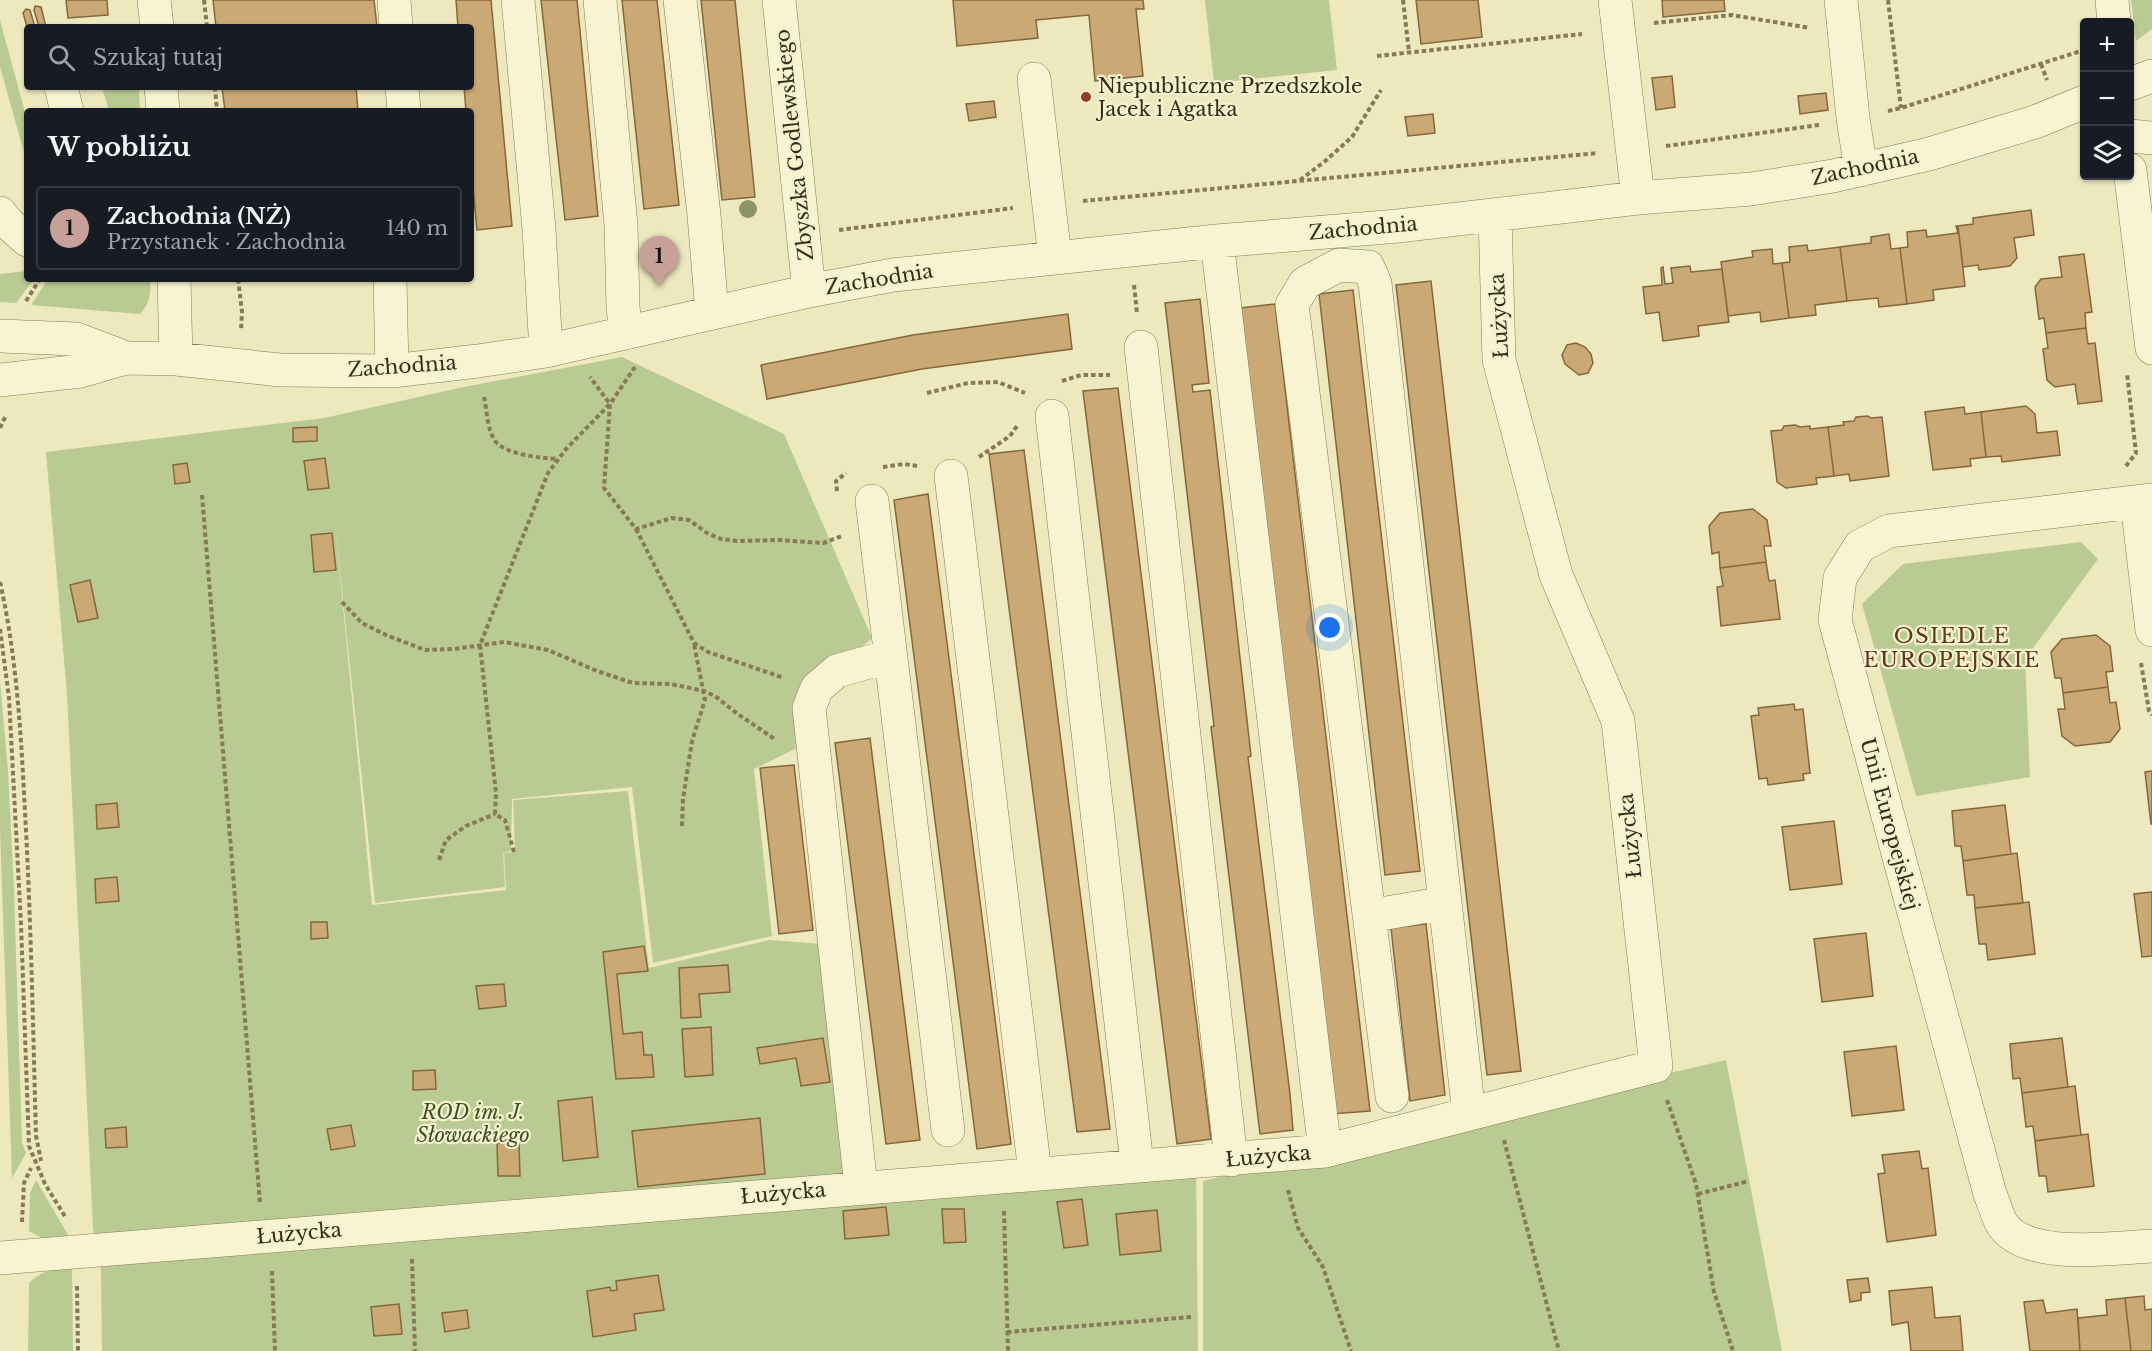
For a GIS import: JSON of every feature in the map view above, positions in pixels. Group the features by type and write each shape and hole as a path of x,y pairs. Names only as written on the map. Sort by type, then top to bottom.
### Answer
{"street":[{"path":"154,0 157,24"},
{"path":"394,0 396,24"},
{"path":"518,0 539,229 546,351"},
{"path":"600,0 621,225 626,333"},
{"path":"680,0 704,215 712,313"},
{"name":"Zbyszka Godlewskiego","path":"779,0 809,291"},
{"path":"1841,0 1853,118 1861,170"},
{"path":"2112,0 2114,18"},
{"path":"1616,15 1638,198"},
{"path":"2134,83 2152,76"},
{"path":"1035,79 1055,257"},
{"path":"62,90 66,108"},
{"path":"161,90 163,108"},
{"path":"402,90 404,108"},
{"name":"Zachodnia","path":"126,358 176,358 280,370 392,371 478,361 546,351 892,274 1398,226 1638,198 1751,189 1861,170 1929,153 2035,122 2080,104"},
{"path":"2134,136 2152,138"},
{"path":"2131,180 2152,348"},
{"path":"0,213 24,237"},
{"name":"Łużycka","path":"11,1257 1137,1164 1231,1160 1325,1150 1656,1066 1618,722 1556,574 1499,360 1495,215"},
{"path":"1217,242 1325,1150"},
{"path":"1392,1096 1292,305 1305,283 1339,266 1368,267 1375,282 1445,903 1482,1110"},
{"path":"174,282 176,358"},
{"path":"390,282 392,371"},
{"path":"0,336 76,339 126,358"},
{"path":"1141,347 1231,1160"},
{"path":"0,380 81,371 126,358"},
{"path":"1052,416 1137,1164"},
{"path":"951,476 1035,1173"},
{"path":"872,501 948,1130"},
{"name":"Unii Europejskiej","path":"2152,630 2144,501 1889,531 1860,546 1840,578 1835,620 1990,1194 2003,1225 2026,1244 2055,1250 2152,1246"},
{"path":"861,1187 809,708 817,688 837,671 890,656"},
{"path":"1369,916 1445,903"}],"path":[{"path":"204,0 207,24"},
{"path":"1403,0 1409,52"},
{"path":"1888,0 1901,108"},
{"path":"1377,56 1616,15"},
{"path":"1650,23 1732,15 1844,34"},
{"path":"836,230 1049,204 1718,140 1826,124 1901,108 2080,52"},
{"path":"214,90 218,108"},
{"path":"1299,180 1352,137 1381,90"},
{"path":"24,303 38,282"},
{"path":"238,282 242,312 241,340"},
{"path":"1134,286 1137,309"},
{"path":"478,361 489,425 496,442 519,454 559,459"},
{"path":"495,814 496,793 480,645 548,473 566,449 610,405 637,365"},
{"path":"2124,468 2136,453 2127,372"},
{"path":"927,393 968,383 998,382 1025,393 1052,416"},
{"path":"610,405 604,488 636,529 694,643 704,691 705,700 692,741 682,799 682,826"},
{"path":"202,495 267,1236 274,1351"},
{"path":"636,529 672,518 689,520 707,533 721,539 738,541 779,540 823,543 849,532"},
{"path":"0,582 6,607 19,702 31,928 36,1136 41,1161"},
{"path":"342,602 362,623 425,650 454,649 504,642 548,650 633,683 671,684 704,691 715,696 778,741 814,754"},
{"path":"0,629 9,698 29,1146 45,1184 70,1225"},
{"path":"694,643 708,652 787,679 816,693"},
{"path":"495,814 505,820 513,852"},
{"path":"439,860 446,840 466,826 495,814"},
{"path":"1656,1066 1696,1184 1714,1292 1733,1351"},
{"path":"1482,1110 1559,1351"},
{"path":"1286,1154 1284,1179 1298,1228 1323,1267 1351,1351"},
{"path":"11,1257 24,1184 32,1168"},
{"path":"1002,1176 1008,1351"},
{"path":"1698,1194 1749,1181"},
{"path":"412,1224 415,1351"},
{"path":"77,1277 78,1351"},
{"path":"1007,1332 1191,1317"}],"green space":[{"path":"1205,0 1329,0 1337,70 1214,83"},
{"path":"2131,0 2152,0 2152,29 2136,41"},
{"path":"0,20 24,109 24,152 0,67"},
{"path":"103,90 139,90 140,108 108,108"},
{"path":"24,271 24,282 32,282 16,303 0,302 0,274"},
{"path":"46,282 150,282 148,302 140,314 31,305"},
{"name":"ROD im. J. Słowackiego","path":"622,357 784,434 872,638 792,708 801,746 754,769 772,936 653,963 632,787 512,799 511,851 503,853 505,887 375,903 335,524 372,905 506,890 504,853 515,852 513,800 628,791 649,968 769,940 823,944 858,1193 1196,1163 1198,1351 102,1351 101,1271 93,1228 67,694 46,452 324,418 459,388"},
{"path":"2081,542 2098,559 2025,659 2030,777 1916,796 1862,604 1903,564"},
{"path":"0,681 8,771 14,890 22,1142 26,1153 12,1178 0,828"},
{"path":"1726,1060 1782,1351 1203,1351 1203,1181"},
{"path":"36,1180 71,1240 44,1239 29,1231 30,1193"},
{"path":"72,1267 73,1351 28,1351 29,1283 44,1273"}],"building":[{"path":"66,0 107,0 108,15 68,18"},
{"path":"213,0 374,0 377,24 216,24"},
{"path":"456,0 491,0 512,226 477,230 474,198 474,108 466,108 464,90 474,90 474,24 458,24"},
{"path":"541,0 577,0 598,216 565,220"},
{"path":"622,0 657,0 679,205 644,209"},
{"path":"701,0 735,0 755,197 722,200"},
{"path":"953,0 1143,0 1144,9 1136,9 1143,76 1095,81 1089,15 1036,20 1038,38 957,46"},
{"path":"1416,0 1478,0 1482,37 1421,44"},
{"path":"1662,0 1724,0 1725,11 1663,17"},
{"path":"35,6 41,7 45,24 38,24"},
{"path":"26,9 30,10 34,24 26,24 23,13"},
{"path":"1672,76 1675,107 1656,110 1652,78"},
{"path":"222,90 356,90 358,108 225,108"},
{"path":"1826,93 1828,110 1800,114 1798,96"},
{"path":"994,101 996,117 969,121 966,104"},
{"path":"1433,114 1435,133 1408,136 1405,117"},
{"path":"2031,210 2034,235 2014,238 2017,258 2010,266 1979,270 1978,265 1963,267 1958,226 1973,224 1973,218"},
{"path":"1956,226 1958,226 1965,286 1933,290 1934,300 1907,304 1900,248 1908,247 1907,232 1926,230 1927,237 1958,233"},
{"path":"1889,234 1891,249 1900,248 1907,304 1879,307 1878,298 1847,301 1840,247 1871,243 1871,237"},
{"path":"1807,245 1808,251 1840,247 1847,301 1815,305 1816,315 1789,318 1782,263 1790,262 1789,247"},
{"path":"1772,249 1773,264 1782,263 1789,318 1761,322 1760,312 1728,316 1721,262 1753,257 1752,251"},
{"path":"2084,254 2092,312 2085,313 2086,328 2046,333 2044,318 2039,319 2035,287 2041,279 2062,277 2059,257"},
{"path":"1690,266 1691,272 1722,269 1729,322 1698,326 1699,336 1663,341 1659,312 1646,314 1643,287 1662,285 1661,268 1663,267 1665,284 1673,283 1671,268"},
{"path":"1431,281 1521,1071 1487,1075 1396,285"},
{"path":"1353,290 1420,871 1385,875 1319,294"},
{"path":"1200,299 1209,383 1192,385 1193,392 1210,390 1251,756 1248,757 1293,1130 1260,1134 1211,727 1214,726 1165,303"},
{"path":"1275,304 1370,1111 1331,1114 1241,308"},
{"path":"1068,314 1072,349 922,369 767,399 761,365 913,335"},
{"path":"2086,328 2088,344 2095,343 2102,401 2078,404 2075,384 2055,387 2047,380 2043,349 2048,348 2046,333"},
{"path":"1576,343 1585,347 1591,354 1593,363 1588,373 1579,375 1565,364 1562,355 1567,345"},
{"path":"1118,388 1211,1139 1177,1144 1083,391"},
{"path":"2026,406 2035,414 2037,433 2057,431 2060,455 2002,462 2001,456 1986,457 1981,412"},
{"path":"1964,407 1965,414 1981,412 1986,457 1970,459 1971,466 1933,470 1925,412"},
{"path":"1856,417 1882,417 1889,476 1850,481 1849,474 1834,476 1828,427 1844,425 1843,422 1854,421"},
{"path":"1795,425 1810,426 1810,429 1828,427 1834,476 1816,478 1817,484 1786,488 1777,482 1771,431"},
{"path":"317,427 317,441 293,442 293,428"},
{"path":"1024,450 1110,1129 1077,1132 989,454"},
{"path":"325,458 329,488 308,490 304,461"},
{"path":"187,463 190,482 175,484 173,465"},
{"path":"928,494 1011,1144 977,1149 894,500"},
{"path":"1753,509 1767,520 1771,546 1764,546 1766,562 1720,568 1719,552 1712,554 1709,526 1720,513"},
{"path":"332,533 336,570 314,572 311,535"},
{"path":"1766,562 1769,581 1775,580 1780,619 1721,626 1717,587 1723,586 1720,568"},
{"path":"90,580 98,618 78,622 70,585"},
{"path":"2096,635 2110,646 2113,671 2106,672 2108,687 2063,693 2061,678 2055,678 2051,652 2062,639"},
{"path":"2108,687 2110,703 2116,702 2120,729 2110,742 2075,746 2062,736 2058,709 2065,709 2063,693"},
{"path":"1794,704 1795,710 1803,709 1810,773 1803,774 1804,780 1768,785 1767,778 1759,779 1751,716 1759,715 1758,708"},
{"path":"870,738 920,1140 886,1144 835,743"},
{"path":"794,765 813,930 779,934 760,768"},
{"path":"2152,771 2152,824 2151,824 2145,772"},
{"path":"117,803 119,827 97,829 96,805"},
{"path":"2005,805 2011,854 1963,861 1961,846 1955,846 1952,811"},
{"path":"1834,821 1842,884 1790,890 1782,827"},
{"path":"2017,853 2023,903 1975,908 1974,895 1967,895 1963,861"},
{"path":"117,877 119,901 96,903 95,879"},
{"path":"2152,892 2152,956 2142,957 2134,894"},
{"path":"2029,902 2035,954 1988,960 1986,944 1979,944 1975,908"},
{"path":"311,922 327,922 328,938 311,939"},
{"path":"1426,924 1445,1095 1410,1101 1391,928"},
{"path":"1866,933 1873,996 1822,1002 1814,939"},
{"path":"644,946 648,971 617,974 623,1034 642,1032 644,1055 652,1055 654,1077 616,1079 603,952"},
{"path":"728,965 730,992 699,994 701,1017 681,1018 679,968"},
{"path":"504,984 506,1006 479,1009 476,986"},
{"path":"711,1027 713,1075 685,1077 682,1029"},
{"path":"823,1038 830,1082 801,1086 796,1058 760,1064 757,1048"},
{"path":"2062,1038 2068,1087 2022,1093 2020,1078 2013,1079 2010,1044"},
{"path":"1896,1046 1904,1110 1852,1116 1844,1052"},
{"path":"435,1070 436,1089 413,1090 413,1071"},
{"path":"2075,1086 2081,1135 2035,1141 2033,1126 2026,1127 2022,1093"},
{"path":"592,1097 598,1157 563,1161 558,1101"},
{"path":"760,1118 765,1174 638,1187 632,1131"},
{"path":"351,1125 355,1146 331,1150 327,1129"},
{"path":"126,1127 127,1147 106,1148 105,1129"},
{"path":"2088,1134 2094,1186 2048,1192 2046,1176 2039,1176 2035,1141"},
{"path":"497,1143 519,1143 520,1176 498,1176"},
{"path":"1919,1151 1922,1169 1928,1168 1936,1235 1887,1242 1878,1174 1885,1173 1882,1155"},
{"path":"1082,1199 1088,1245 1064,1248 1057,1202"},
{"path":"886,1207 889,1235 845,1239 843,1211"},
{"path":"942,1209 964,1209 966,1242 944,1243"},
{"path":"1157,1210 1161,1251 1120,1255 1116,1214"},
{"path":"658,1275 664,1310 634,1314 636,1330 593,1337 587,1291 610,1287 611,1291 617,1290 616,1281"},
{"path":"1868,1278 1870,1292 1861,1293 1861,1300 1850,1302 1847,1280"},
{"path":"1932,1287 1935,1318 1960,1316 1963,1351 1911,1351 1908,1322 1892,1325 1889,1291"},
{"path":"2144,1296 2145,1310 2152,1309 2152,1351 2131,1351 2125,1298"},
{"path":"2125,1298 2131,1351 2080,1351 2078,1318 2107,1315 2106,1300"},
{"path":"2043,1300 2046,1313 2077,1309 2080,1351 2030,1351 2024,1302"},
{"path":"399,1304 402,1334 374,1336 371,1307"},
{"path":"467,1310 469,1328 445,1332 442,1313"}],"place":[{"name":"Niepubliczne Przedszkole Jacek i Agatka","path":"1086,97"},
{"name":"Zachodnia (NŻ)","path":"659,286"}],"district":[{"name":"OSIEDLE EUROPEJSKIE","path":"1952,648"}]}
